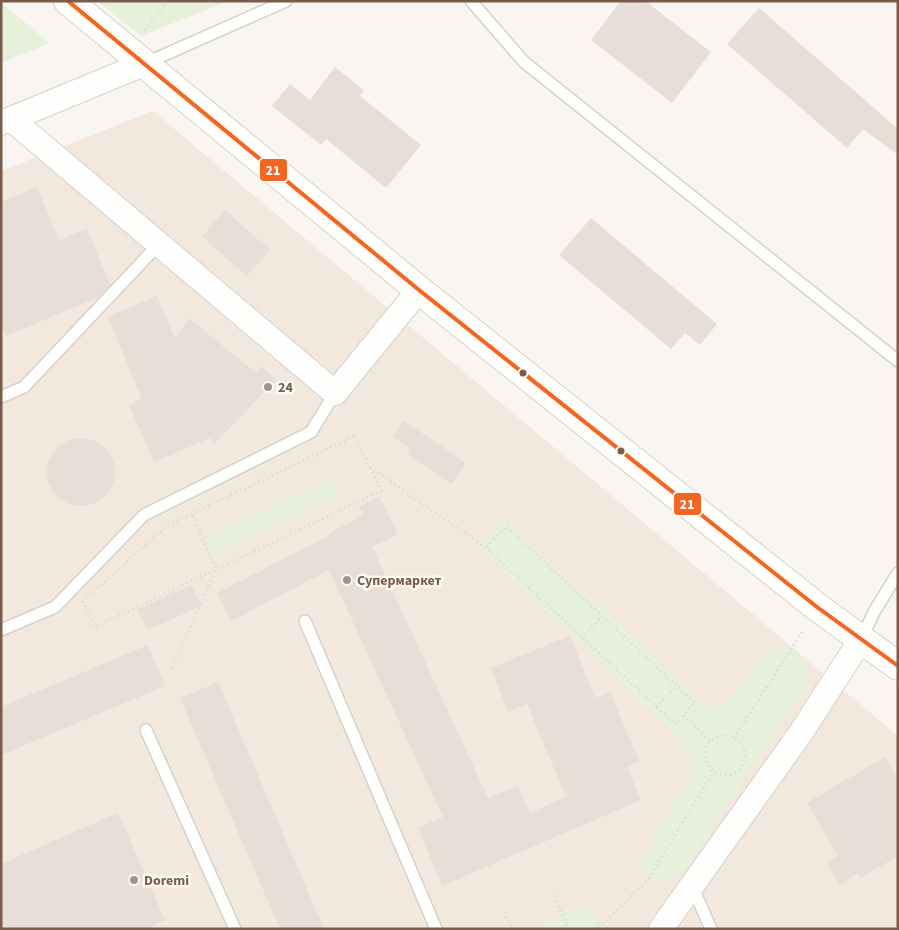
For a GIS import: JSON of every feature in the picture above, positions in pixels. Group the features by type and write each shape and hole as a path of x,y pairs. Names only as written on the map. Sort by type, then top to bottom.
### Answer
{"street":[{"path":"68,1 419,290 817,607 898,666"},
{"path":"137,58 6,121 159,244 335,393 419,290"},
{"path":"661,929 800,734 862,638"}],"lane":[{"path":"137,58 286,1"},
{"path":"471,1 524,62 898,361"},
{"path":"1,397 24,387 159,244"},
{"path":"1,630 55,607 144,515 311,432 335,393"},
{"path":"862,638 874,612 898,573"},
{"path":"305,621 436,929"},
{"path":"146,730 235,929"},
{"path":"692,886 711,929"}],"path":[{"path":"137,58 141,36 167,1"},
{"path":"355,436 369,466 381,491 95,627 83,601 168,525 355,436"},
{"path":"369,466 486,548 675,724 695,703 506,526 486,548"},
{"path":"172,668 216,569 192,514"},
{"path":"734,738 817,607"},
{"path":"582,638 602,616"},
{"path":"656,707 677,686"},
{"path":"684,715 710,742"},
{"path":"721,736 734,738 743,747 745,760 742,766 732,774 720,774 714,771 706,761 707,748 710,742 721,736"},
{"path":"594,929 601,926 649,878 714,771"},
{"path":"552,892 569,929"},
{"path":"504,912 512,929"}],"shaded area":[{"path":"153,111 898,736 898,929 1,929 1,171"}],"green space":[{"path":"98,1 229,1 141,36"},
{"path":"1,3 50,43 1,63"},
{"path":"333,478 340,495 210,555 203,539"},
{"path":"503,518 698,698 721,711 766,652 784,647 791,649 797,653 805,666 807,684 684,870 672,878 660,881 654,880 643,872 639,865 694,769 677,734 478,547"},
{"path":"581,906 594,915 602,929 530,929"}],"building":[{"path":"621,1 645,1 711,52 672,103 591,40"},
{"path":"759,8 898,129 898,155 863,129 847,148 727,44"},
{"path":"335,67 364,90 360,96 421,145 386,188 326,139 321,145 272,106 290,84 310,100"},
{"path":"37,187 59,240 87,229 110,285 99,297 6,336 1,324 1,202"},
{"path":"225,210 270,250 247,276 202,237"},
{"path":"591,218 717,324 700,345 685,333 671,349 559,255"},
{"path":"157,296 175,338 189,318 256,373 262,366 276,380 215,443 210,438 154,462 129,405 142,399 108,317"},
{"path":"404,421 466,463 452,484 407,454 410,449 393,437"},
{"path":"74,438 88,438 100,443 110,453 115,465 115,479 110,491 100,501 88,506 74,506 62,501 52,491 47,479 47,465 52,453 62,443"},
{"path":"379,497 398,534 372,547 488,798 518,786 530,813 566,797 527,704 508,712 491,668 570,636 595,698 610,692 639,761 627,767 641,800 442,886 418,828 443,817 329,570 231,621 217,593 363,516 359,507"},
{"path":"191,585 201,606 147,630 138,609"},
{"path":"148,645 165,686 1,755 1,707"},
{"path":"218,682 324,929 280,929 180,698"},
{"path":"885,757 898,780 898,856 860,878 858,873 840,885 826,863 838,856 807,803"},
{"path":"118,813 165,920 146,929 1,929 1,864"}],"transit line":[{"name":"21","path":"68,1 419,290 817,607 898,666"}],"place":[{"name":"24","path":"268,387"},
{"name":"Супермаркет","path":"347,580"},
{"name":"Doremi","path":"134,880"}]}
